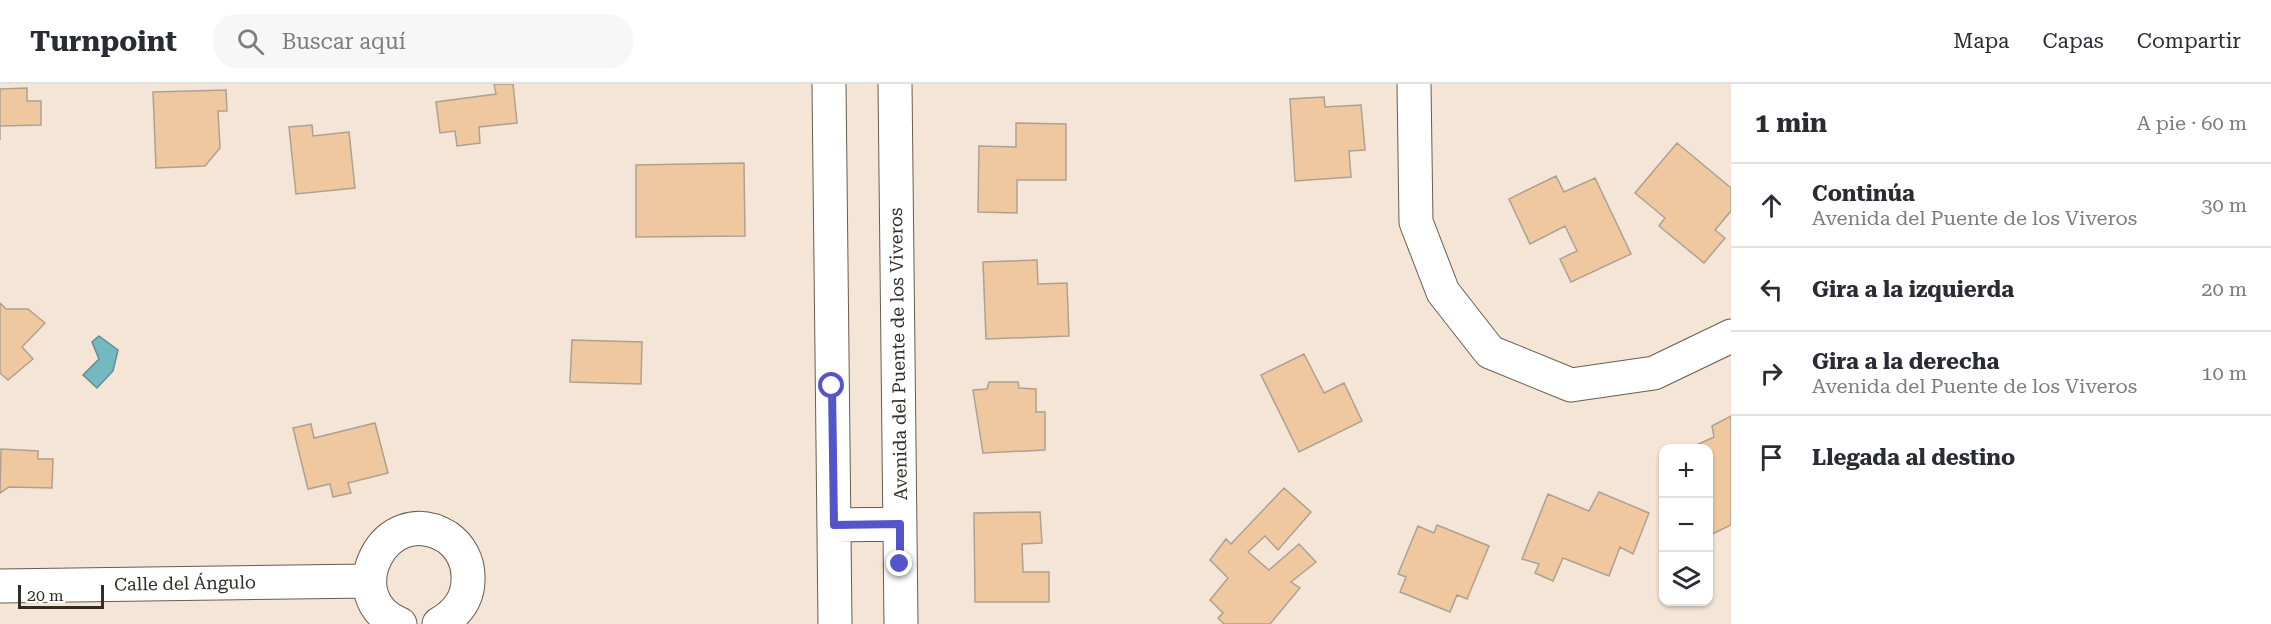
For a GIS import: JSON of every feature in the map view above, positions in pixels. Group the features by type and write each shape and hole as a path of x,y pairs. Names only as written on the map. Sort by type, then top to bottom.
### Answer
{"street":[{"path":"829,84 835,624"},
{"name":"Avenida del Puente de los Viveros","path":"895,84 901,624"},
{"path":"1414,84 1416,222 1443,292 1490,352 1571,385 1654,373 1731,336"},
{"path":"834,525 900,524"},
{"path":"400,624 381,611 372,596 369,581 371,564 379,549 390,538 405,530 422,528 438,532 452,541 463,554 468,570 468,586 463,602 453,615 439,624"},
{"name":"Calle del Ángulo","path":"0,586 369,581"}],"water":[{"path":"99,336 118,350 113,371 97,388 83,375 99,359 92,342"}],"building":[{"path":"494,84 513,84 517,123 479,127 480,143 457,146 455,131 440,133 436,102 496,94"},
{"path":"27,88 27,101 41,101 41,125 0,126 0,89"},
{"path":"226,90 227,111 218,111 220,148 205,166 156,168 153,92"},
{"path":"1324,97 1325,107 1361,105 1365,150 1349,151 1351,177 1295,181 1290,99"},
{"path":"1016,123 1066,124 1066,180 1017,180 1017,213 978,212 979,146 1016,147"},
{"path":"312,125 313,136 349,132 355,188 296,194 289,127"},
{"path":"1677,143 1731,188 1731,211 1715,230 1725,238 1704,263 1659,226 1665,218 1635,193"},
{"path":"744,163 745,236 636,237 636,165"},
{"path":"1556,176 1564,192 1595,178 1631,254 1571,282 1560,259 1577,251 1565,226 1530,244 1509,199"},
{"path":"1037,260 1038,284 1067,283 1069,336 986,339 983,262"},
{"path":"0,303 6,309 28,309 45,323 22,347 33,359 8,380 0,373"},
{"path":"572,340 642,342 641,384 570,382"},
{"path":"1304,354 1324,393 1344,383 1362,421 1299,452 1261,375"},
{"path":"989,382 1018,382 1019,388 1036,389 1036,412 1045,412 1045,450 983,453 973,390 987,389"},
{"path":"1731,416 1731,525 1713,534 1713,444 1699,444 1714,437 1712,426"},
{"path":"375,423 388,473 348,483 351,493 333,497 330,484 308,489 293,428 311,424 314,438"},
{"path":"1,449 38,451 38,459 53,459 52,488 9,487 0,493"},
{"path":"1284,488 1311,512 1278,550 1265,536 1248,552 1269,570 1299,544 1316,562 1291,582 1300,588 1270,624 1224,624 1218,618 1223,613 1210,600 1228,578 1210,560 1226,539 1231,544"},
{"path":"1599,492 1649,513 1633,554 1620,547 1609,576 1563,558 1553,581 1535,573 1539,564 1522,559 1548,494 1589,511"},
{"path":"1040,512 1042,543 1022,544 1023,572 1049,572 1049,602 975,602 974,513"},
{"path":"1437,525 1489,546 1467,599 1457,595 1450,612 1400,592 1406,577 1398,574 1418,526 1434,533"}],"route":[{"path":"832,386 834,525 900,524 900,564"}]}
